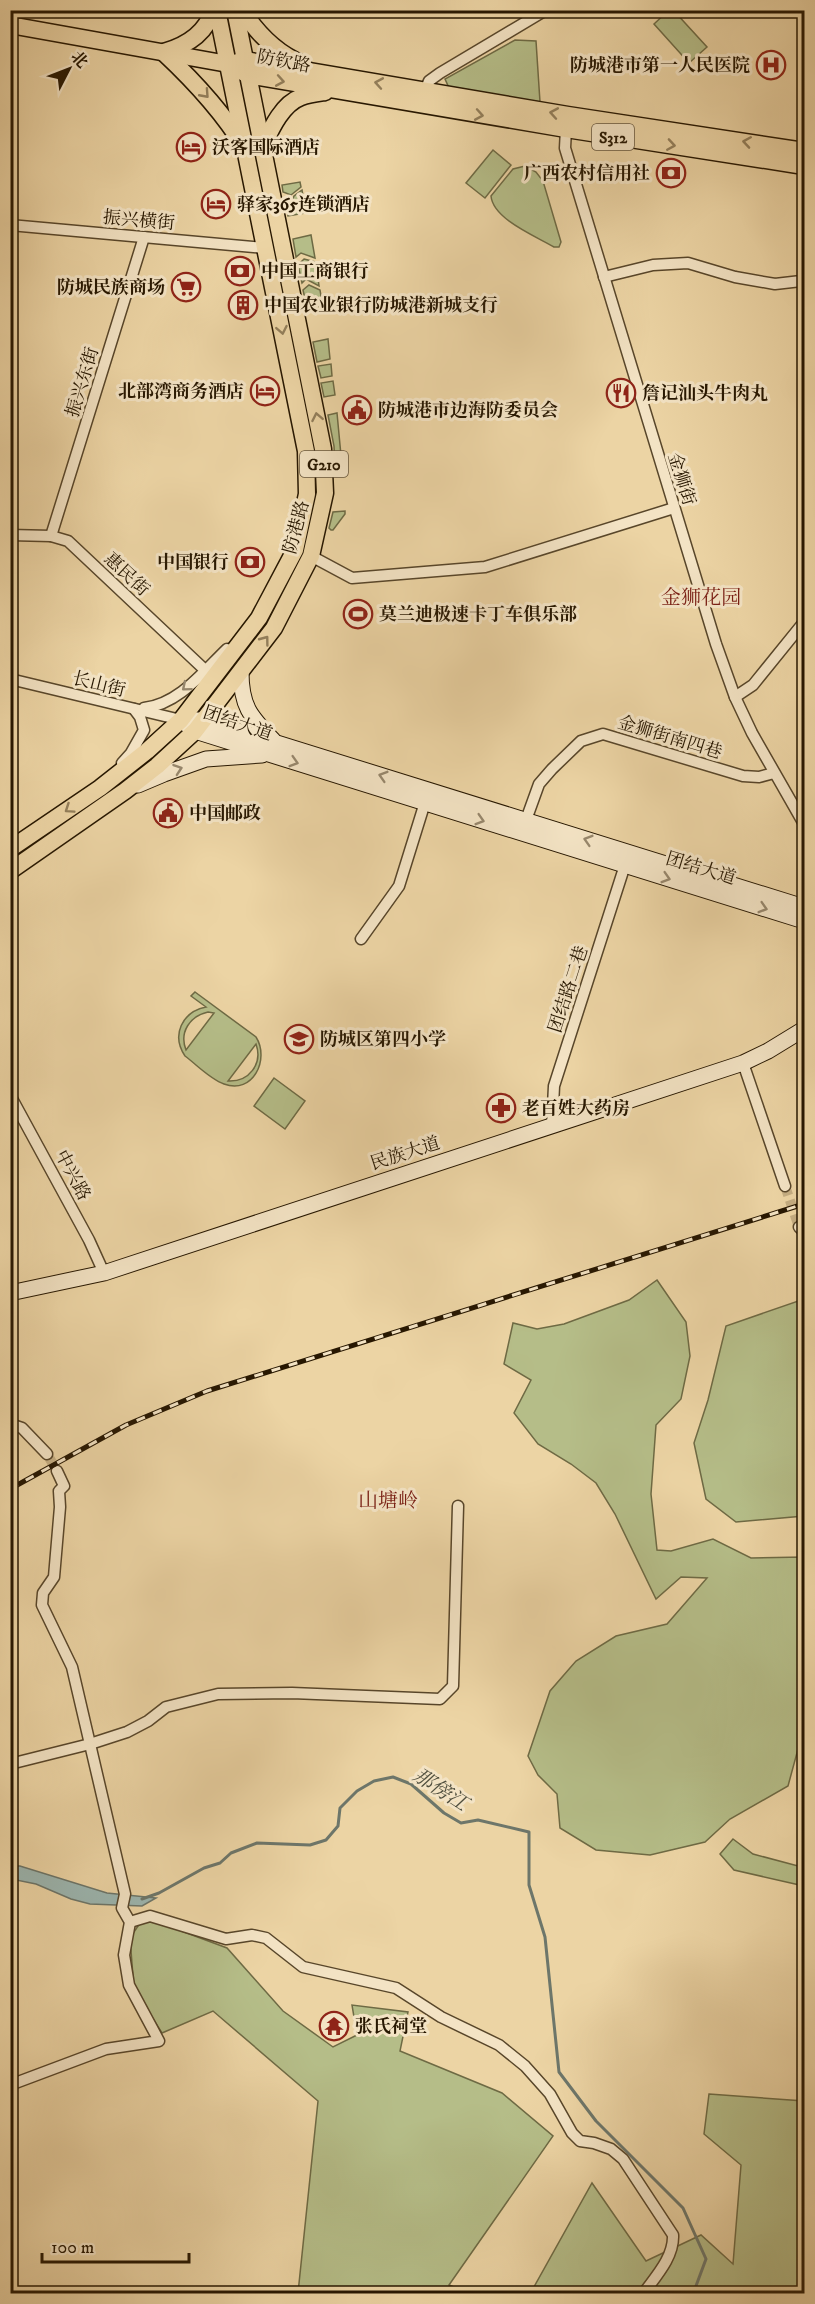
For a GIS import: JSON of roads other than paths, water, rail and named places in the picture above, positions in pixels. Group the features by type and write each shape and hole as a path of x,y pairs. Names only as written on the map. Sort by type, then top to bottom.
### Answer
{"main road":[{"path":"213,10 198,35 183,46 163,53 207,95 229,122 245,149"},
{"name":"G210","path":"218,10 228,64"},
{"name":"G210","path":"235,10 247,68"},
{"path":"242,10 265,39 289,58 334,82"},
{"name":"S312","path":"11,25 228,64"},
{"name":"防钦路","path":"228,64 422,98 566,129 804,166"},
{"name":"防港路","path":"10,849 100,788 147,751 181,720 259,618 295,550 307,494 306,451 228,64"},
{"name":"防港路","path":"10,871 125,791 157,766 199,725 274,628 311,556 325,493 323,448 247,68"},
{"path":"263,146 271,128 284,109 299,97 334,82"},
{"name":"防钦路","path":"422,98 568,115 804,151"},
{"path":"125,791 206,759 273,748 246,707 241,692 241,672"},
{"name":"团结大道","path":"181,720 427,796 625,865 804,921"},
{"name":"团结大道","path":"427,796 526,820 804,907"},
{"name":"民族大道","path":"10,1293 104,1272 743,1063 804,1029"}],"street":[{"path":"422,98 429,81 440,73 546,10"},
{"path":"10,48 11,25"},
{"name":"金狮街","path":"566,129 565,148 716,644 735,697 774,773 804,824"},
{"name":"振兴横街","path":"10,225 265,248"},
{"name":"振兴东街","path":"51,536 144,237"},
{"path":"604,277 653,265 688,263 735,277 775,284 801,281"},
{"path":"311,556 352,578 485,567 674,508"},
{"name":"惠民街","path":"10,535 51,536 68,541 205,670"},
{"path":"100,788 131,753 144,730 140,717 134,709 158,706 184,691 259,618"},
{"path":"735,697 753,685 804,622"},
{"name":"长山街","path":"10,679 181,720"},
{"name":"金狮街南四巷","path":"526,820 539,784 552,769 581,741 603,734 743,776 759,777 774,773"},
{"path":"361,939 399,885 427,796"},
{"name":"团结路二巷","path":"552,1126 554,1086 625,865"},
{"path":"743,1063 785,1186"},
{"name":"中兴路","path":"10,1095 104,1272"},
{"path":"10,1424 22,1428 47,1454"},
{"path":"10,2085 106,2049 159,2041 129,1985 124,1954 130,1922 122,1908 125,1894 72,1667 42,1605 44,1593 54,1577 60,1508 59,1491 64,1486 57,1471"},
{"path":"10,1764 90,1744 127,1732 148,1721 166,1707 218,1694 292,1693 440,1700 453,1686 458,1506"},
{"path":"130,1922 150,1916 226,1939 252,1935 266,1938 303,1967 396,1989 441,2017 499,2045 525,2067 550,2094 572,2133 580,2141 611,2149 623,2159 673,2235 674,2244 667,2260 644,2294"}],"water":[{"path":"10,1866 20,1866 107,1893 156,1898 142,1906 90,1904 71,1899 36,1884 11,1879"}],"waterway":[{"name":"那傍江","path":"142,1899 159,1893 204,1868 220,1863 231,1853 257,1843 310,1845 326,1840 338,1826 340,1808 357,1791 374,1781 393,1777 411,1784 444,1813 461,1823 478,1820 529,1832 529,1885 545,1937 559,2072 596,2121 683,2208 706,2259 693,2294"}],"tunnel":[{"path":"785,1186 799,1227"},
{"path":"47,1454 57,1471"}],"railway":[{"path":"10,1489 126,1425 207,1391 804,1204"}],"place":[{"name":"防城港市第一人民医院","path":"771,65"},
{"name":"沃客国际酒店","path":"191,147"},
{"name":"广西农村信用社","path":"671,173"},
{"name":"驿家365连锁酒店","path":"216,204"},
{"name":"中国工商银行","path":"240,271"},
{"name":"防城民族商场","path":"186,287"},
{"name":"中国农业银行防城港新城支行","path":"243,305"},
{"name":"北部湾商务酒店","path":"265,391"},
{"name":"詹记汕头牛肉丸","path":"621,393"},
{"name":"防城港市边海防委员会","path":"357,410"},
{"name":"中国银行","path":"250,562"},
{"name":"莫兰迪极速卡丁车俱乐部","path":"358,614"},
{"name":"中国邮政","path":"168,813"},
{"name":"防城区第四小学","path":"299,1039"},
{"name":"老百姓大药房","path":"501,1108"},
{"name":"张氏祠堂","path":"334,2026"}],"district":[{"name":"金狮花园","path":"701,597"},
{"name":"山塘岭","path":"388,1500"}]}
